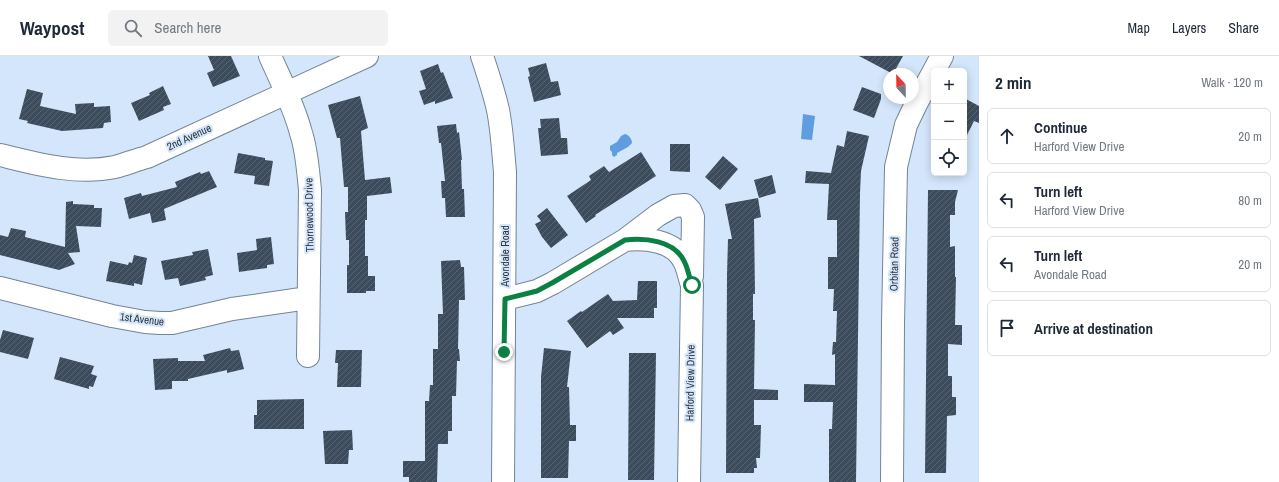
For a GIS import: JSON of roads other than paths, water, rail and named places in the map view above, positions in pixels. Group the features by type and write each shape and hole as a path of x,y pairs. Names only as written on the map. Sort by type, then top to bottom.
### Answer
{"street":[{"name":"Thornewood Drive","path":"270,56 287,93 302,133 307,163 310,190 308,356"},
{"name":"2nd Avenue","path":"0,154 52,168 86,169 114,167 147,156 367,56"},
{"name":"Avondale Road","path":"482,56 498,109 505,172 503,482"},
{"name":"Orbitan Road","path":"892,482 896,167 906,125 942,56"},
{"name":"Harford View Drive","path":"505,299 542,288 625,240 658,215 674,206 685,205 690,210 693,217 689,482"},
{"name":"Harford View Drive","path":"625,240 649,240 666,245 684,259 692,285"},
{"name":"1st Avenue","path":"0,288 112,316 145,322 166,323 172,323 232,309 308,298"}],"water":[{"path":"803,114 815,116 812,140 801,139"},
{"path":"625,134 630,137 632,143 617,153 614,157 610,150 610,146 617,142 621,136"}]}
